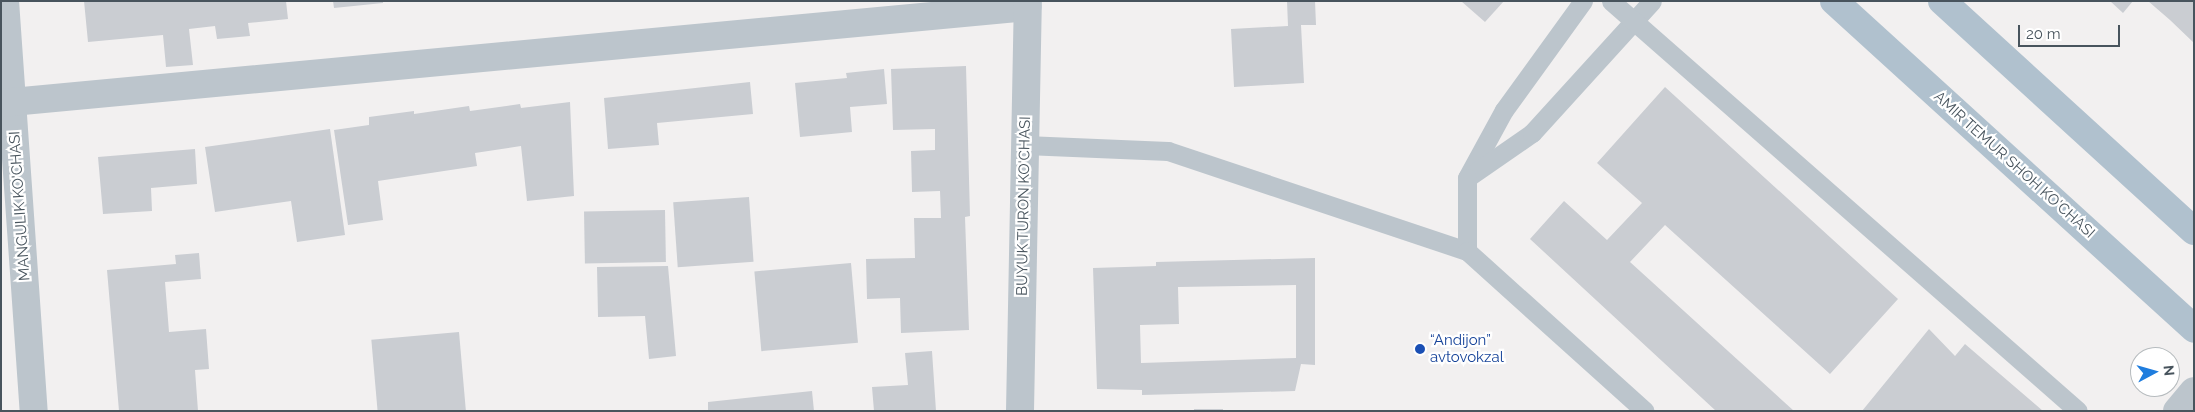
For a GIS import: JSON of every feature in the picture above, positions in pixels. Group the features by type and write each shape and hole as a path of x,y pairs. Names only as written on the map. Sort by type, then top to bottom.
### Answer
{"main road":[{"name":"AMIR TEMUR SHOH KO'CHASI","path":"1834,1 2194,329"},
{"path":"1942,1 2194,231"}],"street":[{"name":"MANGULIK KO'CHASI","path":"5,1 8,102 34,411"},
{"path":"8,102 1028,4"},
{"name":"BUYUK TURON KO'CHASI","path":"1020,411 1028,4"},
{"path":"2177,411 2194,391"}],"lane":[{"path":"1467,251 1468,178 1504,110 1583,1"},
{"path":"1611,1 2078,411"},
{"path":"1468,178 1532,133 1652,1"},
{"path":"1025,146 1168,151 1467,251 1645,411"}],"building":[{"path":"84,1 286,1 288,19 248,23 250,36 217,39 215,26 189,29 193,65 166,67 163,35 88,42"},
{"path":"333,1 383,1 383,3 334,8"},
{"path":"1287,1 1315,1 1316,25 1301,25 1304,83 1234,87 1231,29 1288,26"},
{"path":"1461,1 1504,1 1485,22"},
{"path":"2110,1 2133,1 2123,13"},
{"path":"2148,1 2194,1 2194,43 2170,20"},
{"path":"966,66 970,216 965,217 969,330 901,333 900,298 867,299 866,259 915,258 914,218 941,218 940,191 912,192 911,151 935,150 935,129 893,130 891,69"},
{"path":"884,69 887,104 850,107 852,132 800,137 795,83 847,78 846,73"},
{"path":"750,82 753,114 657,123 659,145 608,149 604,98"},
{"path":"1665,87 1898,299 1830,374 1665,225 1630,262 1794,411 1716,411 1530,239 1564,201 1607,240 1642,203 1597,163"},
{"path":"570,102 574,196 527,201 521,146 475,153 477,166 378,181 383,220 348,225 334,130 369,125 369,117 414,111 414,114 469,106 470,111 520,104 521,108"},
{"path":"330,129 345,235 297,242 291,201 215,212 205,147"},
{"path":"195,149 197,184 151,188 152,211 103,214 98,157"},
{"path":"749,197 754,262 678,267 673,202"},
{"path":"665,210 666,262 585,263 584,211"},
{"path":"199,253 201,279 165,282 169,332 206,329 209,369 195,370 198,411 119,411 107,270 176,264 175,255"},
{"path":"1315,258 1315,365 1301,364 1295,391 1142,395 1142,390 1097,389 1093,268 1156,266 1156,262","holes":["1296,285 1296,358 1141,363 1140,325 1179,324 1178,287"]},
{"path":"851,263 858,343 761,351 754,271"},
{"path":"668,266 676,356 649,359 645,316 598,317 597,267"},
{"path":"1929,329 1955,356 1965,344 2043,411 1862,411"},
{"path":"459,332 466,411 378,411 371,340"},
{"path":"932,351 936,411 874,411 872,387 908,385 905,353"},
{"path":"812,391 814,411 708,411 708,402"},
{"path":"1194,409 1223,409 1223,411 1194,411"}],"place":[{"name":"“Andijon” avtovokzal","path":"1420,349"}]}
